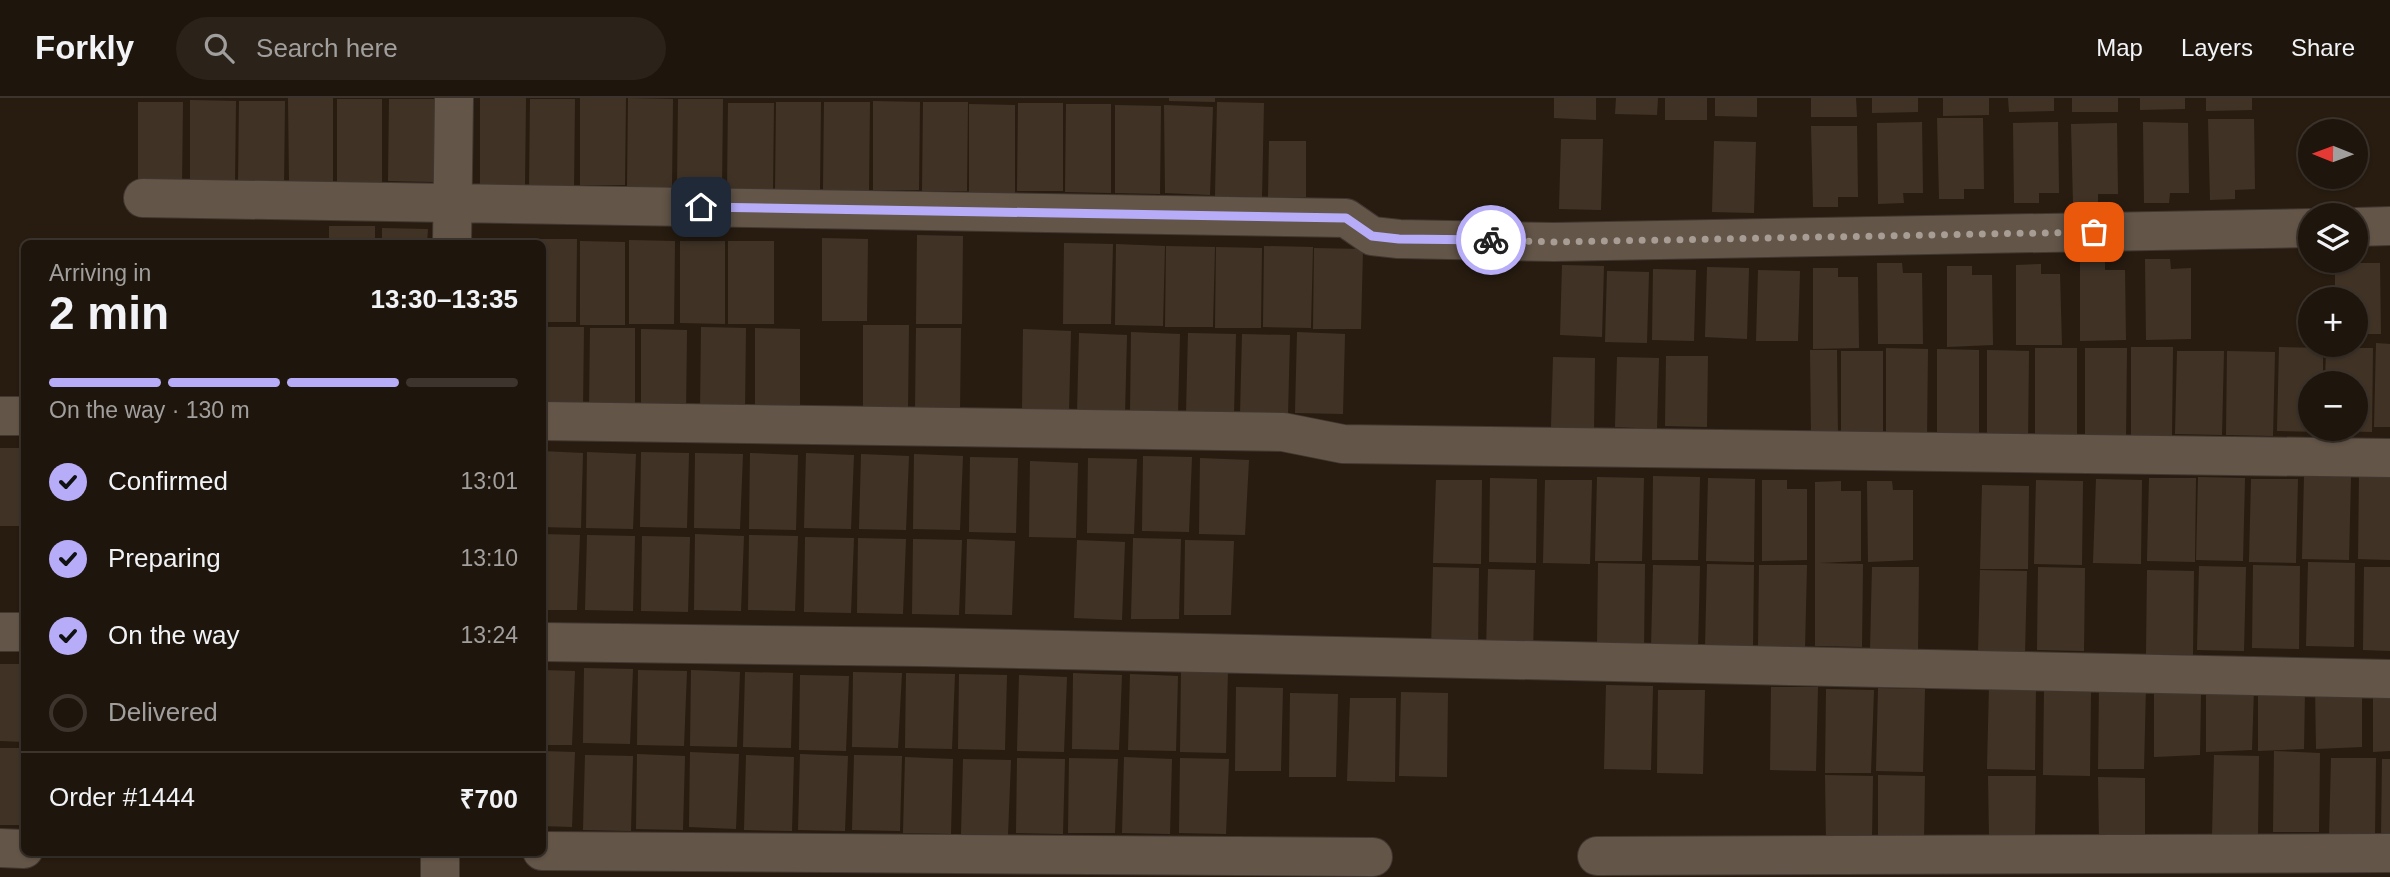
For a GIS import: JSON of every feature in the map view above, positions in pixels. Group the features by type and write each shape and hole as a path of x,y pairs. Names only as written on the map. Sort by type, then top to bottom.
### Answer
{"street":[{"path":"452,240 454,98"},
{"path":"144,198 1346,218 1372,236 1399,239 1554,242 2298,228"},
{"path":"2368,227 2390,226"},
{"path":"0,416 21,416"},
{"path":"546,421 1283,432 1343,444 2390,458"},
{"path":"0,632 21,632"},
{"path":"546,642 937,647 2390,680"},
{"path":"0,849 21,849"},
{"path":"546,851 1373,858"},
{"path":"1597,856 2390,853"},
{"path":"440,856 440,877"}],"building":[{"path":"288,98 333,98 333,184 289,183"},
{"path":"480,98 526,98 525,186 480,185"},
{"path":"580,98 626,98 625,185 580,185"},
{"path":"628,98 673,99 672,187 627,187"},
{"path":"1169,98 1215,98 1215,102 1169,101"},
{"path":"1554,98 1596,98 1596,120 1554,118"},
{"path":"1616,98 1658,98 1657,115 1615,114"},
{"path":"1665,98 1707,98 1707,120 1665,120"},
{"path":"1715,98 1757,98 1757,117 1715,116"},
{"path":"1811,98 1856,98 1857,117 1811,117"},
{"path":"1872,98 1918,98 1918,112 1872,113"},
{"path":"1943,98 1989,98 1989,115 1943,116"},
{"path":"2008,98 2054,98 2054,111 2009,112"},
{"path":"2072,98 2118,98 2118,112 2072,112"},
{"path":"2140,98 2185,98 2185,109 2140,110"},
{"path":"2206,98 2252,98 2252,110 2206,111"},
{"path":"337,99 382,99 382,182 337,182"},
{"path":"389,99 434,99 434,182 388,181"},
{"path":"530,99 575,99 574,188 529,188"},
{"path":"678,99 723,99 722,188 677,187"},
{"path":"190,100 236,101 235,184 190,183"},
{"path":"239,101 285,101 284,184 238,184"},
{"path":"873,101 920,102 919,190 873,190"},
{"path":"138,102 183,102 182,185 138,185"},
{"path":"776,102 821,102 820,190 775,190"},
{"path":"824,102 870,102 869,190 823,190"},
{"path":"923,102 968,102 967,191 922,191"},
{"path":"1217,102 1264,103 1262,197 1215,196"},
{"path":"728,103 774,103 773,192 727,191"},
{"path":"1018,103 1063,103 1063,191 1017,191"},
{"path":"969,104 1015,105 1015,193 969,193"},
{"path":"1066,104 1111,104 1111,193 1065,192"},
{"path":"1115,105 1161,106 1160,194 1115,193"},
{"path":"1164,105 1213,107 1210,195 1165,193"},
{"path":"1937,118 1983,118 1984,189 1964,189 1964,199 1939,199"},
{"path":"2208,119 2254,119 2255,189 2235,190 2235,199 2210,200"},
{"path":"1922,122 1923,193 1903,193 1904,203 1878,204 1877,123"},
{"path":"2058,122 2059,193 2039,193 2039,203 2014,203 2013,123"},
{"path":"2143,122 2188,123 2189,193 2170,193 2169,203 2144,203"},
{"path":"2117,123 2118,194 2098,194 2098,204 2073,204 2071,124"},
{"path":"1811,126 1857,126 1858,197 1838,197 1838,207 1813,207"},
{"path":"1561,139 1603,139 1601,210 1559,209"},
{"path":"1269,141 1306,141 1306,197 1268,197"},
{"path":"1714,141 1756,142 1754,213 1712,212"},
{"path":"329,226 375,226 375,240 329,240"},
{"path":"382,228 428,229 427,240 382,240"},
{"path":"917,235 963,236 962,324 916,324"},
{"path":"822,238 868,239 867,321 822,321"},
{"path":"577,239 576,322 546,322 546,240 531,240"},
{"path":"629,240 675,241 674,324 629,324"},
{"path":"580,241 625,242 625,325 580,325"},
{"path":"680,241 725,241 725,324 680,323"},
{"path":"728,241 774,241 774,324 728,324"},
{"path":"1064,243 1113,244 1111,324 1063,324"},
{"path":"1116,244 1165,246 1163,326 1115,325"},
{"path":"1166,246 1215,247 1213,327 1165,327"},
{"path":"1264,246 1313,247 1311,328 1263,327"},
{"path":"1216,247 1262,248 1261,328 1215,328"},
{"path":"1314,248 1363,249 1361,329 1313,329"},
{"path":"2145,259 2170,259 2171,269 2191,268 2191,339 2146,340"},
{"path":"2105,260 2105,270 2125,270 2126,340 2080,341 2080,261"},
{"path":"1877,263 1902,263 1903,273 1922,273 1923,344 1878,344"},
{"path":"2368,263 2380,263 2381,334 2368,334 2368,287 2335,287 2335,273 2368,273"},
{"path":"2041,264 2041,274 2060,274 2062,345 2016,345 2016,265"},
{"path":"1562,265 1604,266 1602,337 1560,335"},
{"path":"1947,266 1972,266 1972,275 1992,275 1993,345 1947,347"},
{"path":"1707,267 1749,268 1747,339 1705,337"},
{"path":"1813,268 1838,268 1838,277 1858,277 1859,348 1813,349"},
{"path":"1653,269 1696,270 1694,341 1652,340"},
{"path":"1758,270 1800,271 1798,341 1756,341"},
{"path":"1607,271 1649,272 1647,343 1605,342"},
{"path":"863,325 909,325 908,409 863,408"},
{"path":"546,327 584,327 583,410 546,410"},
{"path":"701,327 746,328 745,411 700,411"},
{"path":"590,328 635,328 635,411 589,411"},
{"path":"755,328 800,329 800,412 755,412"},
{"path":"916,328 961,328 960,411 915,411"},
{"path":"641,329 687,330 686,413 641,413"},
{"path":"1023,329 1071,331 1069,411 1022,410"},
{"path":"1131,332 1180,334 1178,414 1130,413"},
{"path":"1297,332 1345,334 1343,414 1295,413"},
{"path":"1079,333 1127,335 1125,415 1077,414"},
{"path":"1188,333 1236,334 1234,414 1186,413"},
{"path":"1242,334 1290,335 1288,415 1240,415"},
{"path":"2376,343 2390,344 2390,427 2374,427"},
{"path":"2131,347 2173,347 2172,438 2131,437"},
{"path":"2279,347 2298,347 2298,357 2323,357 2323,371 2298,371 2298,431 2277,431"},
{"path":"1886,348 1928,349 1927,438 1886,438"},
{"path":"2035,348 2077,348 2077,437 2035,438"},
{"path":"2085,348 2127,348 2126,438 2085,438"},
{"path":"2368,348 2373,348 2372,432 2368,432 2368,371 2325,371 2326,357 2368,357"},
{"path":"1937,349 1979,350 1979,439 1937,439"},
{"path":"1810,350 1837,350 1838,438 1811,438"},
{"path":"1987,350 2029,351 2028,441 1987,441"},
{"path":"1841,351 1883,351 1883,441 1841,441"},
{"path":"2177,351 2224,351 2222,435 2175,434"},
{"path":"2227,351 2275,352 2273,436 2226,435"},
{"path":"1666,356 1708,356 1707,427 1665,426"},
{"path":"1553,357 1595,358 1594,429 1551,427"},
{"path":"1617,357 1659,358 1657,429 1615,427"},
{"path":"0,448 21,448 21,526 0,526"},
{"path":"546,451 583,453 581,528 546,527"},
{"path":"587,452 636,454 633,529 586,528"},
{"path":"641,452 689,453 687,528 640,527"},
{"path":"695,453 743,454 740,529 694,528"},
{"path":"750,453 798,455 796,530 749,529"},
{"path":"806,453 854,455 851,529 804,528"},
{"path":"861,454 909,456 906,530 859,529"},
{"path":"914,454 963,456 960,530 913,529"},
{"path":"1143,456 1192,457 1189,532 1142,531"},
{"path":"970,457 1018,458 1016,533 969,532"},
{"path":"1088,458 1137,459 1134,534 1087,533"},
{"path":"1200,458 1249,460 1245,535 1199,534"},
{"path":"1030,461 1078,463 1076,538 1029,537"},
{"path":"2359,475 2390,476 2390,560 2358,559"},
{"path":"1653,476 1700,477 1698,560 1652,560"},
{"path":"2304,476 2351,477 2349,560 2302,559"},
{"path":"1597,477 1644,478 1642,561 1595,561"},
{"path":"2198,477 2245,478 2243,561 2196,560"},
{"path":"1490,478 1537,479 1536,563 1489,562"},
{"path":"1708,478 1755,479 1754,562 1706,561"},
{"path":"2149,478 2196,478 2195,562 2147,561"},
{"path":"2096,479 2142,480 2141,564 2093,563"},
{"path":"2251,479 2298,479 2296,563 2249,562"},
{"path":"1436,480 1482,480 1481,564 1433,563"},
{"path":"1545,480 1592,480 1590,564 1543,563"},
{"path":"1762,480 1787,480 1787,489 1807,489 1807,560 1762,561"},
{"path":"2036,480 2083,481 2082,565 2034,564"},
{"path":"1841,481 1841,491 1861,491 1861,561 1819,563 1863,564 1862,647 1815,646 1815,482"},
{"path":"1867,481 1892,481 1893,490 1913,490 1913,560 1868,562"},
{"path":"1982,485 2029,486 2028,569 1980,569"},
{"path":"546,534 580,535 577,610 546,610"},
{"path":"695,534 744,536 741,611 694,610"},
{"path":"587,535 635,536 633,611 585,610"},
{"path":"749,535 798,536 795,611 748,610"},
{"path":"642,536 690,537 688,612 641,611"},
{"path":"805,537 854,538 851,613 804,612"},
{"path":"858,538 906,539 903,614 857,613"},
{"path":"1133,538 1181,539 1179,619 1131,619"},
{"path":"913,539 962,540 959,615 912,614"},
{"path":"967,539 1015,541 1012,615 965,614"},
{"path":"1077,540 1125,542 1122,620 1074,618"},
{"path":"1185,540 1234,541 1231,615 1184,615"},
{"path":"2308,562 2355,563 2354,647 2306,646"},
{"path":"1598,563 1645,564 1644,648 1597,647"},
{"path":"1707,564 1754,565 1753,648 1705,647"},
{"path":"1653,565 1700,566 1698,649 1651,649"},
{"path":"1759,565 1807,565 1805,649 1758,648"},
{"path":"2253,565 2300,566 2299,649 2252,648"},
{"path":"2199,566 2246,567 2244,651 2197,650"},
{"path":"1433,567 1479,568 1478,652 1431,651"},
{"path":"1872,567 1919,567 1918,651 1870,650"},
{"path":"2038,567 2085,568 2084,651 2037,650"},
{"path":"2364,567 2390,567 2390,651 2363,650"},
{"path":"1488,569 1535,570 1533,653 1486,653"},
{"path":"1980,570 2027,571 2025,655 1978,654"},
{"path":"2147,570 2194,571 2193,655 2146,654"},
{"path":"0,664 21,664 21,742 0,741"},
{"path":"584,668 633,669 630,744 583,743"},
{"path":"1181,668 1228,669 1226,753 1180,752"},
{"path":"546,670 575,671 572,745 546,745"},
{"path":"638,670 687,671 684,746 637,745"},
{"path":"691,670 740,672 737,747 690,746"},
{"path":"745,672 793,673 791,748 743,747"},
{"path":"853,672 902,673 898,748 852,747"},
{"path":"906,673 955,674 952,749 905,748"},
{"path":"1073,673 1122,675 1119,750 1072,749"},
{"path":"959,674 1007,675 1005,750 958,749"},
{"path":"1130,674 1178,676 1176,751 1128,750"},
{"path":"800,675 849,676 846,751 799,750"},
{"path":"1019,675 1067,677 1064,752 1017,751"},
{"path":"2315,684 2362,685 2362,747 2316,749"},
{"path":"1606,685 1653,686 1651,770 1604,769"},
{"path":"1989,685 2036,686 2035,770 1987,769"},
{"path":"2099,685 2146,686 2144,769 2098,769"},
{"path":"2258,686 2305,687 2304,749 2258,751"},
{"path":"1236,687 1283,688 1281,771 1235,771"},
{"path":"1771,687 1818,687 1816,771 1770,770"},
{"path":"2206,687 2254,688 2252,750 2206,752"},
{"path":"1878,688 1925,689 1923,772 1876,771"},
{"path":"2373,688 2390,688 2390,751 2373,752"},
{"path":"1826,689 1874,690 1871,773 1825,773"},
{"path":"1658,690 1705,690 1703,774 1657,773"},
{"path":"2044,691 2091,692 2090,776 2043,775"},
{"path":"1401,692 1448,693 1447,777 1399,776"},
{"path":"2154,692 2201,693 2200,755 2154,757"},
{"path":"1290,693 1338,694 1336,777 1289,777"},
{"path":"1350,698 1396,698 1395,782 1347,781"},
{"path":"0,748 21,748 21,825 0,825"},
{"path":"546,751 575,752 572,827 546,826"},
{"path":"2274,751 2320,753 2319,832 2273,832"},
{"path":"690,752 739,754 736,829 689,827"},
{"path":"637,754 685,756 683,830 636,829"},
{"path":"800,754 848,756 845,831 798,830"},
{"path":"585,755 633,756 631,831 583,830"},
{"path":"746,755 794,757 792,831 744,830"},
{"path":"854,755 902,756 900,831 852,830"},
{"path":"2214,755 2259,756 2258,836 2212,836"},
{"path":"905,757 953,759 951,834 903,833"},
{"path":"1124,757 1172,759 1170,834 1122,833"},
{"path":"1017,758 1065,759 1063,834 1016,833"},
{"path":"1069,758 1118,759 1115,833 1068,833"},
{"path":"1180,758 1229,759 1226,834 1179,833"},
{"path":"2331,758 2376,758 2375,838 2329,838"},
{"path":"963,759 1011,760 1008,835 961,834"},
{"path":"2382,759 2390,759 2390,840 2381,840"},
{"path":"1825,775 1873,776 1872,838 1826,840"},
{"path":"1878,775 1925,776 1924,839 1878,840"},
{"path":"1988,776 2036,776 2035,839 1989,840"},
{"path":"2098,777 2145,778 2145,841 2099,842"}],"way so far":[{"path":"1491,240 1554,242 2094,232"}],"route":[{"path":"701,207 1346,218 1372,236 1491,240"}]}
